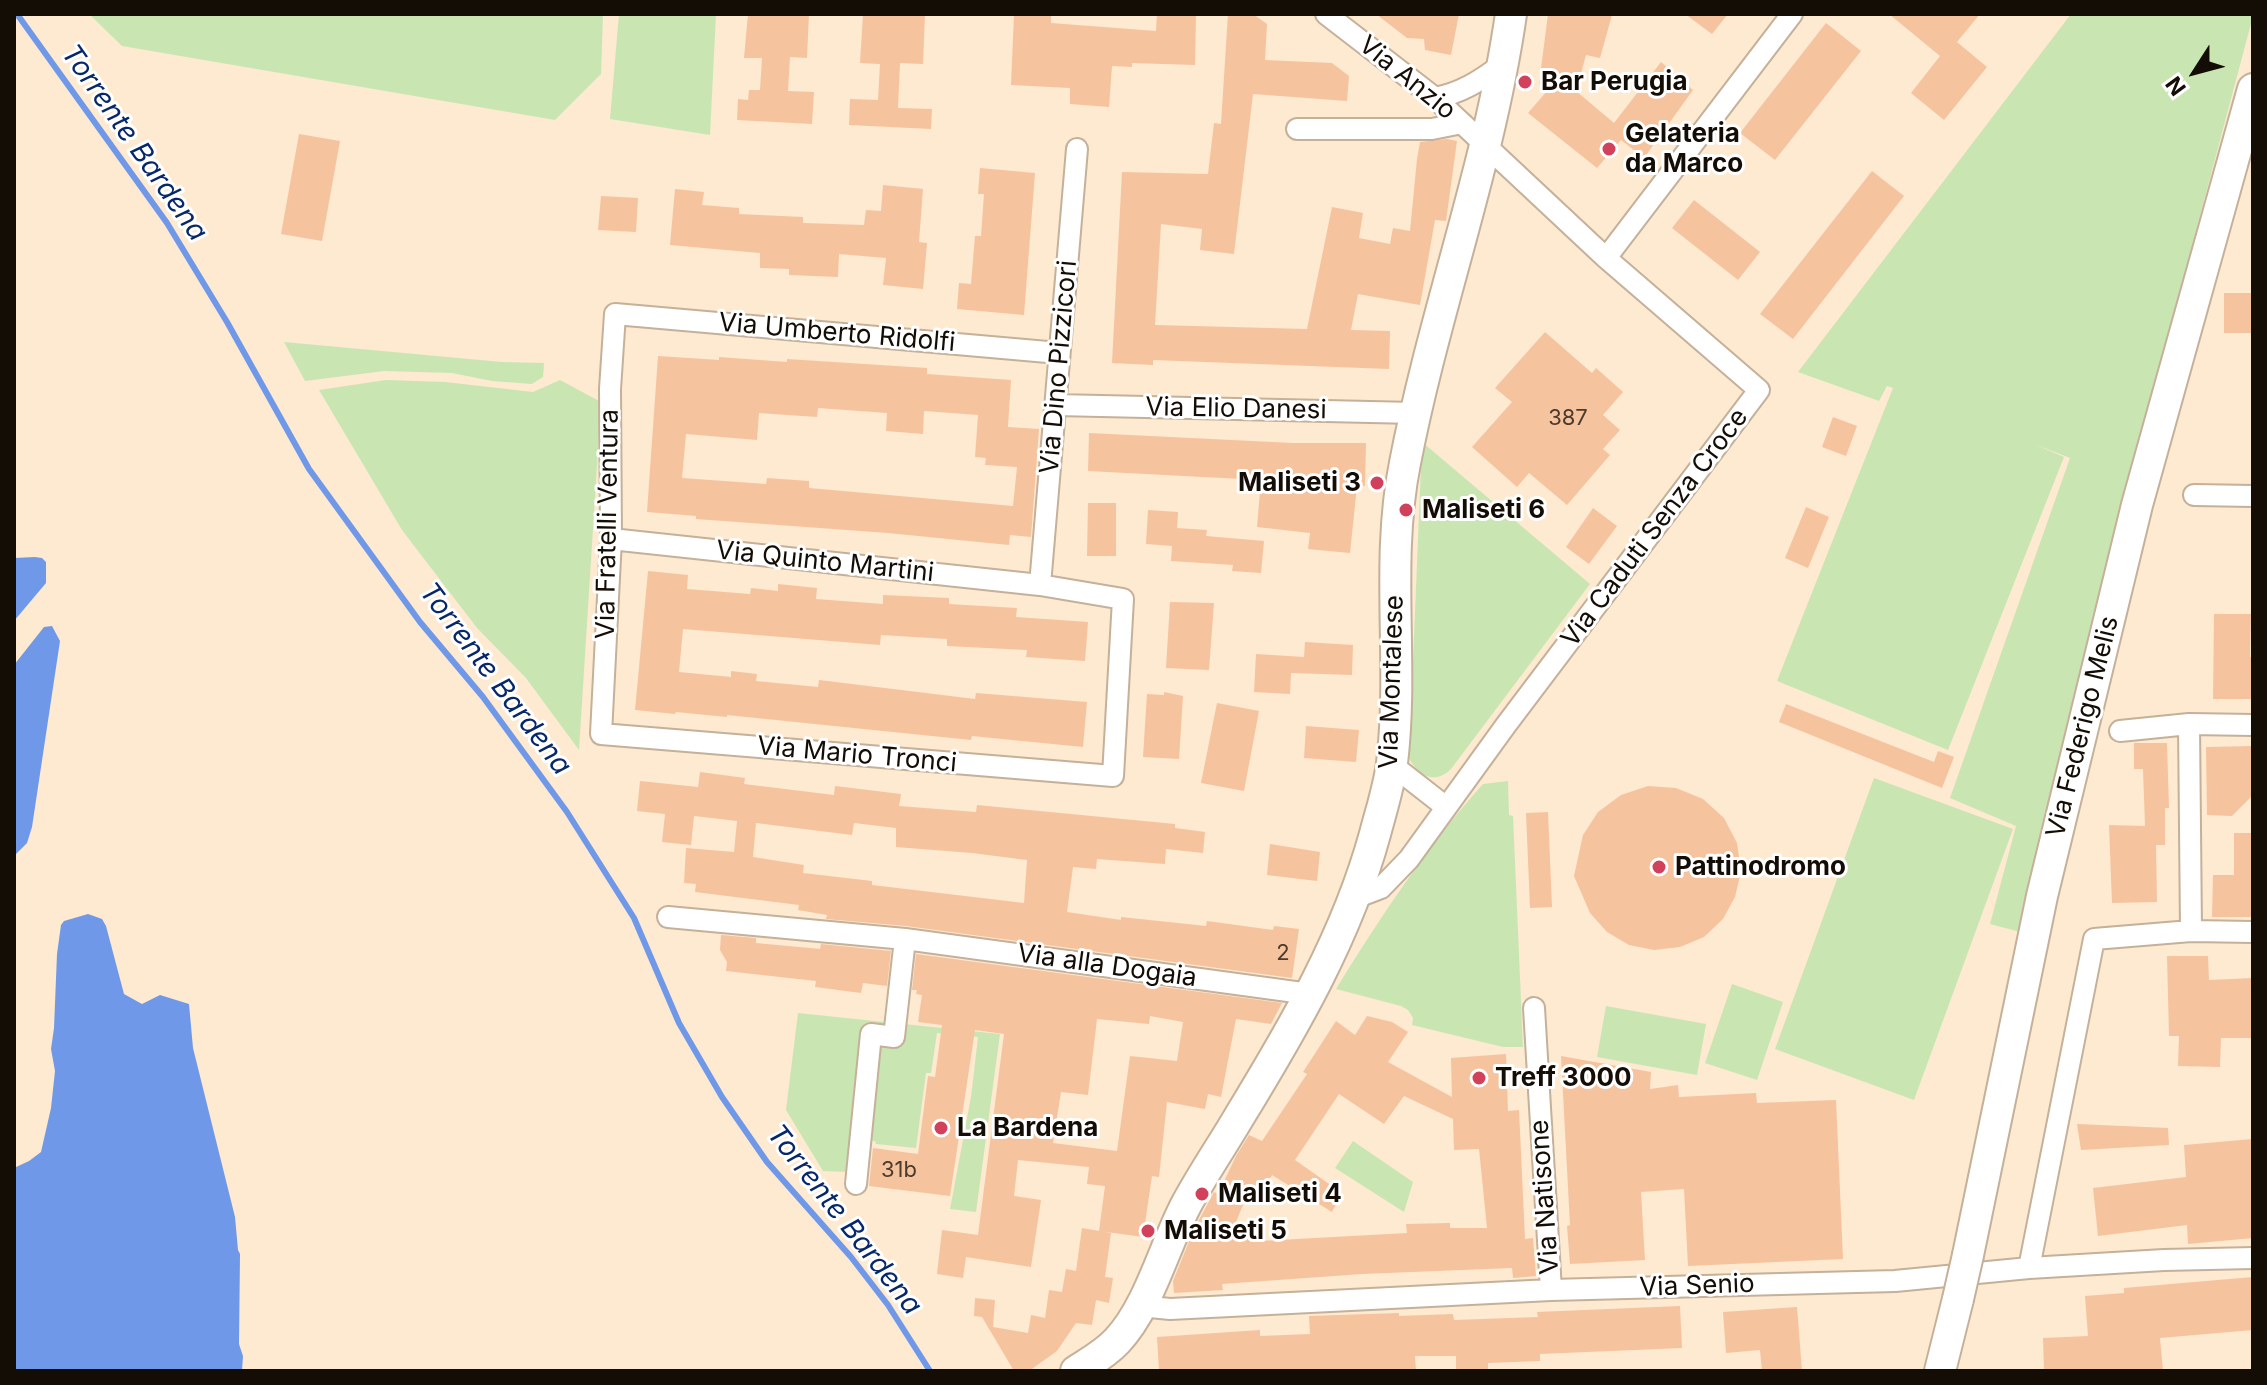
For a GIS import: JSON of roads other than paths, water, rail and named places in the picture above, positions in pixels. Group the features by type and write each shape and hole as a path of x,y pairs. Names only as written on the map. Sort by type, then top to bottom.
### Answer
{"street":[{"name":"Via Anzio","path":"1326,14 1435,98 1486,145"},
{"name":"Via Montalese","path":"1076,1371 1101,1356 1128,1329 1186,1206 1282,1046 1330,956 1355,898 1374,840 1391,764 1399,493 1415,413 1486,145 1511,14"},
{"path":"1606,258 1792,14"},
{"path":"1435,98 1473,85 1501,65"},
{"name":"Via Federigo Melis","path":"1940,1371 1968,1255 2042,896 2130,535 2253,89"},
{"path":"1297,129 1432,129 1462,123"},
{"name":"Via Caduti Senza Croce","path":"1355,898 1389,881 1409,859 1759,390 1606,258 1486,145"},
{"name":"Via Dino Pizzicori","path":"1040,585 1077,149"},
{"name":"Via Umberto Ridolfi","path":"615,314 1059,353"},
{"name":"Via Fratelli Ventura","path":"601,734 611,539 610,389 615,314"},
{"name":"Via Elio Danesi","path":"1056,405 1415,413"},
{"path":"2194,495 2253,496"},
{"name":"Via Quinto Martini","path":"611,539 1040,585 1123,599 1113,776"},
{"path":"2120,731 2189,724 2253,725"},
{"path":"2189,724 2191,931"},
{"name":"Via Mario Tronci","path":"601,734 1113,776"},
{"path":"1391,764 1446,807"},
{"name":"Via alla Dogaia","path":"668,917 905,939 1310,994"},
{"path":"2029,1268 2094,939 2191,931 2253,932"},
{"path":"856,1184 871,1034 894,1037 905,939"},
{"name":"Via Natisone","path":"1534,1008 1551,1290"},
{"name":"Via Senio","path":"1140,1306 1170,1309 1551,1290 1895,1281 2029,1268 2253,1258"}],"water":[{"path":"35,557 46,562 46,583 14,621 14,558"},
{"path":"52,626 60,641 32,827 27,843 14,856 14,665 44,627"},
{"path":"88,914 102,919 106,926 124,994 142,1004 160,995 189,1004 193,1048 235,1217 240,1254 239,1344 243,1356 242,1371 14,1371 14,1168 41,1152 51,1108 55,1071 51,1049 61,925 64,921"}],"waterway":[{"name":"Torrente Bardena","path":"17,14 167,223 227,322 309,469 420,622 483,697 567,812 634,918 679,1023 722,1097 767,1162 851,1257 888,1305 930,1371"}],"place":[{"name":"Bar Perugia","path":"1525,82"},
{"name":"Gelateria da Marco","path":"1609,149"},
{"name":"Maliseti 3","path":"1377,483"},
{"name":"Maliseti 6","path":"1406,510"},
{"name":"Pattinodromo","path":"1659,867"},
{"name":"Treff 3000","path":"1479,1078"},
{"name":"La Bardena","path":"941,1128"},
{"name":"Maliseti 4","path":"1202,1194"},
{"name":"Maliseti 5","path":"1148,1231"}]}
